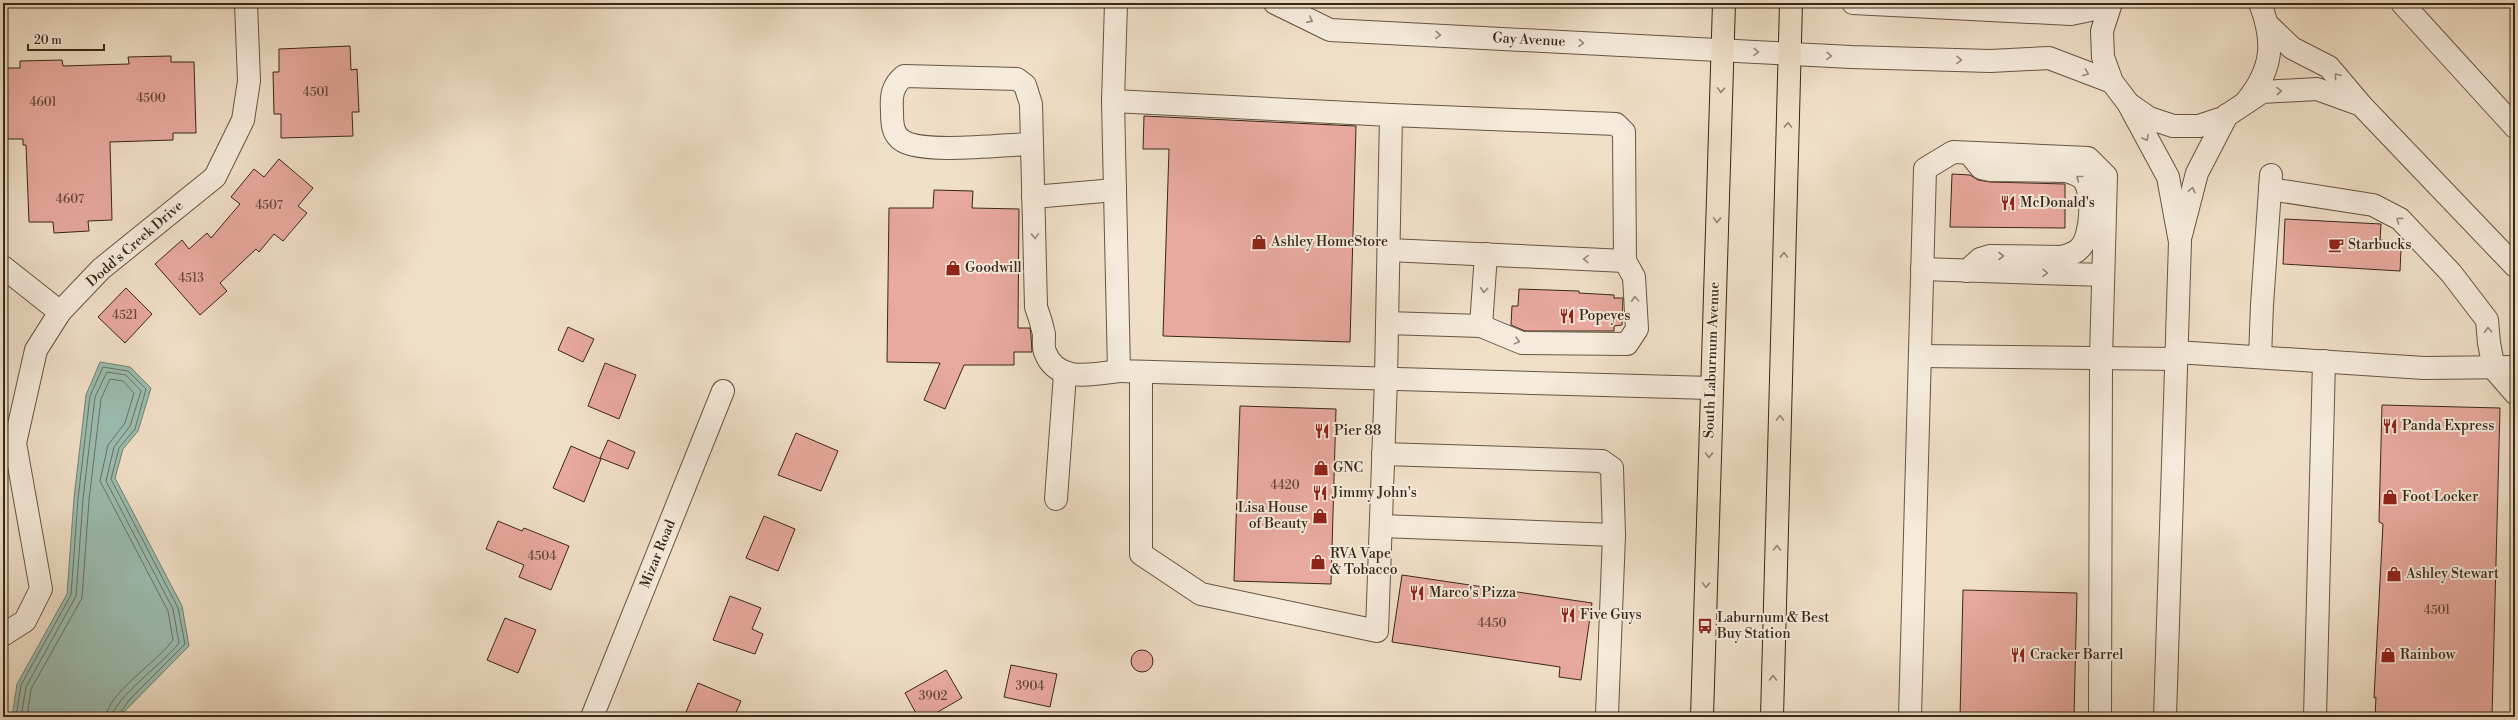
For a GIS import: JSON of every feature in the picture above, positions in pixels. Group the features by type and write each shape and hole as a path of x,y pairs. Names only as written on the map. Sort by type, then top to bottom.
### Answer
{"main road":[{"name":"South Laburnum Avenue","path":"1702,717 1724,3"},
{"path":"1772,717 1791,3"}],"street":[{"name":"Dodd's Creek Drive","path":"3,635 25,621 41,589 15,443 36,350 60,312 101,269 214,177 243,120 249,81 246,3"},
{"path":"1116,3 1114,101 1119,371"},
{"name":"Gay Avenue","path":"1275,3 1330,30 1790,54 1990,61 2050,58 2112,82"},
{"path":"1853,3 2071,14 2110,4"},
{"path":"2165,717 2180,242 2197,173 2236,109 2258,87 2266,68 2270,47 2268,25 2260,3"},
{"path":"2402,3 2515,127"},
{"path":"2110,4 2102,31 2103,57 2112,82 2128,103 2168,177 2180,242"},
{"path":"2268,25 2292,48 2329,67 2362,106 2515,266"},
{"path":"1030,144 919,147 902,140 893,128 891,95 896,82 904,76 1017,79 1024,85 1030,104 1036,307 1044,332 1045,352 1059,370 1078,375 1119,371 1711,388"},
{"path":"2128,103 2149,118 2173,126 2199,126 2236,109 2262,92 2317,89 2362,106"},
{"path":"1114,101 1391,115 1616,124 1624,132 1625,261 1634,277 1637,329 1627,344 1522,343 1481,326 1387,323"},
{"path":"1141,372 1141,554 1201,594 1377,631 1386,379 1391,115"},
{"path":"1910,717 1925,169 1953,152 2088,158 2106,176 2101,358 2100,717"},
{"path":"1967,271 1980,259 1990,256 2061,257 2070,255 2081,247 2086,240 2090,214 2087,186 2082,178 2076,174 2067,171 1990,170 1981,168 1969,153"},
{"path":"2260,357 2270,182 2373,204 2400,219 2451,273 2488,320 2489,343 2505,368 2515,393"},
{"path":"1033,197 1115,190"},
{"path":"1389,250 1625,261"},
{"path":"1481,326 1486,254"},
{"path":"3,267 60,312"},
{"path":"1922,269 2103,275"},
{"path":"1920,356 2101,358 2176,355 2260,357 2424,368 2505,368"},
{"path":"2315,717 2324,361"},
{"path":"1056,499 1059,370"},
{"name":"Mizar Road","path":"592,717 724,392"},
{"path":"1383,454 1602,461 1612,468 1614,534 1607,715"},
{"path":"1381,526 1614,534"}],"water":[{"path":"100,362 130,367 151,388 138,431 123,449 115,478 182,606 189,646 119,717 12,717 17,684 67,594 74,498 86,395"}],"building":[{"path":"350,46 351,70 357,69 359,112 352,112 353,136 281,138 281,114 274,114 273,72 279,72 279,49"},
{"path":"171,56 171,62 194,62 196,133 173,133 173,140 110,142 112,220 88,221 89,231 54,233 53,222 29,222 26,145 23,145 23,139 3,139 3,68 20,68 20,61 62,60 63,66 129,64 128,57"},
{"name":"Ashley HomeStore","path":"1144,116 1356,126 1350,342 1163,336 1169,149 1143,149"},
{"path":"279,159 313,188 298,206 307,213 283,241 274,234 259,252 256,249 220,283 227,291 200,315 155,264 182,240 189,249 207,233 211,238 240,204 231,197 254,169 264,177"},
{"name":"McDonald's","path":"1952,174 1970,175 1978,180 1990,182 2065,184 2065,228 1950,227"},
{"name":"Goodwill","path":"934,190 973,191 972,208 1019,209 1018,328 1030,328 1032,352 1014,352 1014,365 964,365 945,409 924,400 940,363 887,362 889,208 933,208"},
{"name":"Starbucks","path":"2285,219 2381,224 2380,240 2388,241 2387,249 2401,250 2400,271 2283,264"},
{"path":"126,288 152,314 125,343 98,317"},
{"name":"Popeyes","path":"1519,289 1579,291 1579,293 1614,295 1614,298 1623,298 1622,325 1614,326 1614,331 1525,331 1511,325 1512,306 1518,306"},
{"path":"568,327 594,339 583,362 558,350"},
{"path":"605,363 636,375 619,419 588,406"},
{"path":"2382,405 2500,408 2492,717 2375,717 2376,697 2374,698 2383,524 2379,522"},
{"path":"1240,406 1336,409 1331,584 1234,581"},
{"path":"796,433 838,451 821,491 778,475"},
{"path":"608,440 635,452 628,469 600,458"},
{"path":"571,446 601,459 584,502 553,488"},
{"path":"764,516 795,529 778,571 746,558"},
{"path":"498,521 522,531 524,528 569,546 551,590 519,577 524,565 486,549"},
{"path":"1402,575 1592,603 1581,680 1559,677 1560,667 1392,642"},
{"name":"Cracker Barrel","path":"1963,590 2077,593 2074,717 1960,717"},
{"path":"730,596 761,608 752,629 763,634 755,654 713,640"},
{"path":"505,618 536,630 518,673 487,660"},
{"path":"1142,650 1150,653 1153,661 1150,669 1142,672 1134,669 1131,661 1134,653"},
{"path":"1011,665 1057,674 1050,707 1004,697"},
{"path":"946,670 962,698 929,717 918,717 905,693"},
{"path":"698,683 741,701 734,717 684,717"}],"place":[{"name":"McDonald's","path":"2008,203"},
{"name":"Ashley HomeStore","path":"1259,242"},
{"name":"Starbucks","path":"2336,245"},
{"name":"Goodwill","path":"953,268"},
{"name":"Popeyes","path":"1567,316"},
{"name":"Panda Express","path":"2390,426"},
{"name":"Pier 88","path":"1322,431"},
{"name":"GNC","path":"1321,468"},
{"name":"Jimmy John's","path":"1320,493"},
{"name":"Foot Locker","path":"2390,497"},
{"name":"Lisa House of Beauty","path":"1320,516"},
{"name":"RVA Vape & Tobacco","path":"1318,562"},
{"name":"Ashley Stewart","path":"2394,574"},
{"name":"Marco's Pizza","path":"1417,593"},
{"name":"Five Guys","path":"1568,615"},
{"name":"Laburnum & Best Buy Station","path":"1705,626"},
{"name":"Cracker Barrel","path":"2018,655"},
{"name":"Rainbow","path":"2388,655"}]}
